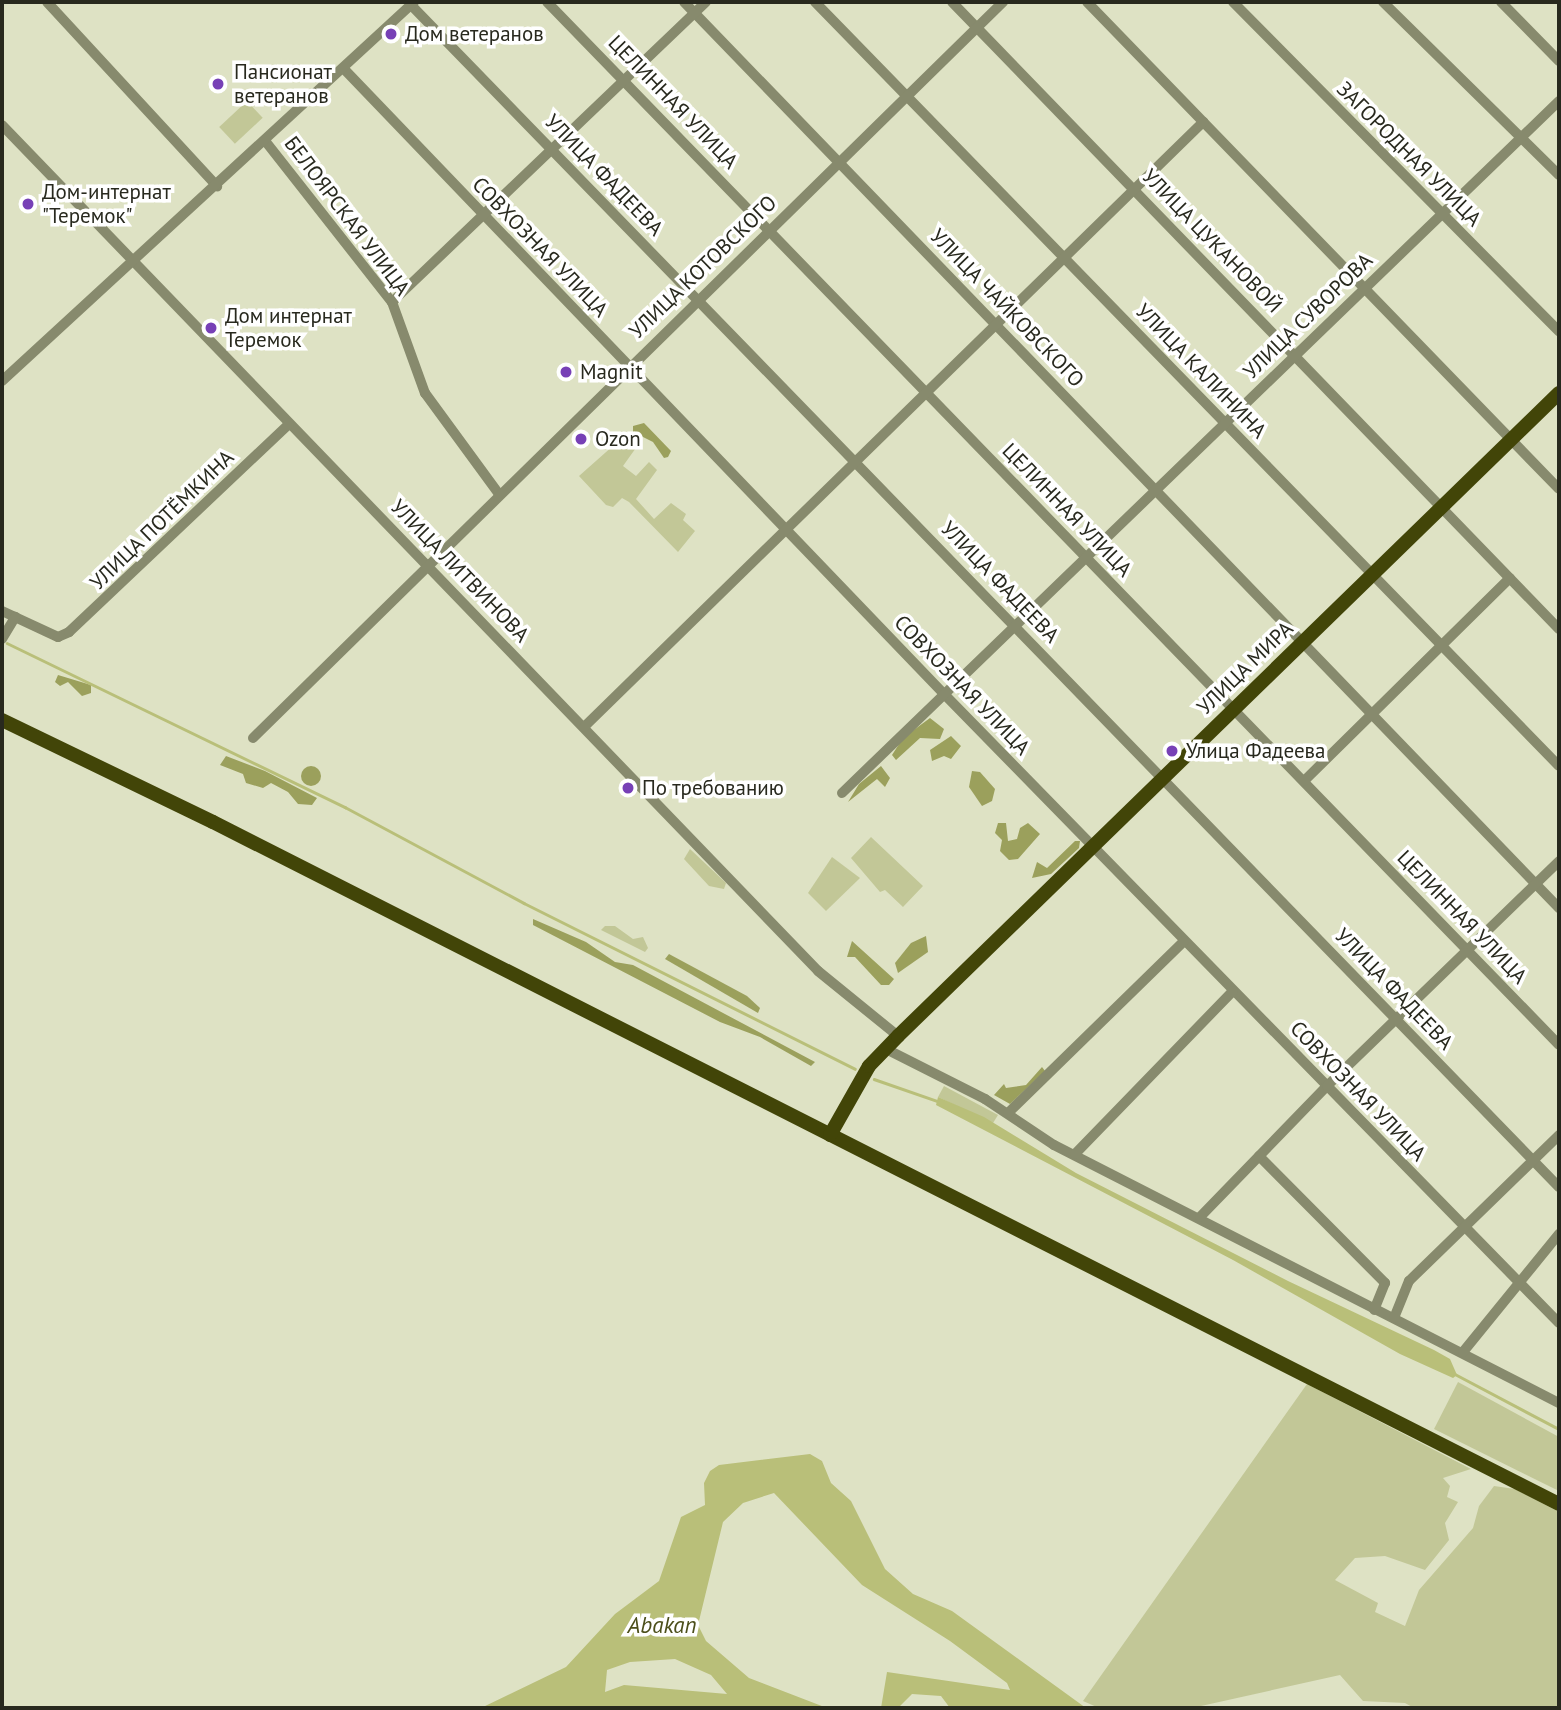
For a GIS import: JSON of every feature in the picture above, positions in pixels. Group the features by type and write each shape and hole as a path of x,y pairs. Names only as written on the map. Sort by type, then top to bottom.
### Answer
{"main road":[{"name":"УЛИЦА МИРА","path":"830,1135 846,1101 898,1036 1559,393"},
{"path":"2,720 213,822 1559,1504"}],"street":[{"path":"47,2 217,186"},
{"name":"ЦЕЛИННАЯ УЛИЦА","path":"547,2 1559,1045"},
{"name":"УЛИЦА ЧАЙКОВСКОГО","path":"684,2 1559,908"},
{"path":"392,302 706,2"},
{"name":"УЛИЦА КАЛИНИНА","path":"815,2 1559,766"},
{"name":"УЛИЦА ЦУКАНОВОЙ","path":"952,2 1444,506 1559,629"},
{"name":"УЛИЦА КОТОВСКОГО","path":"253,738 427,564 1003,2"},
{"path":"1087,2 1367,287 1559,489"},
{"name":"ЗАГОРОДНАЯ УЛИЦА","path":"1233,2 1559,332"},
{"path":"1384,2 1559,176"},
{"path":"1501,2 1559,61"},
{"name":"БЕЛОЯРСКАЯ УЛИЦА","path":"2,381 266,142 413,3"},
{"name":"УЛИЦА ФАДЕЕВА","path":"413,3 552,150 857,461 1559,1187"},
{"name":"СОВХОЗНАЯ УЛИЦА","path":"344,69 482,216 946,696 1559,1323"},
{"name":"УЛИЦА СУВОРОВА","path":"842,793 946,696 1559,101"},
{"path":"584,727 1203,122"},
{"name":"УЛИЦА ЛИТВИНОВА","path":"2,125 818,971 898,1036"},
{"name":"БЕЛОЯРСКАЯ УЛИЦА","path":"266,142 392,302 425,393 499,494"},
{"name":"УЛИЦА ПОТЁМКИНА","path":"15,617 58,637 83,622 289,425"},
{"path":"1304,781 1510,578"},
{"path":"2,611 15,617 2,639"},
{"path":"1200,1217 1327,1086 1559,861"},
{"path":"1008,1113 1184,941"},
{"path":"1075,1154 1233,991"},
{"path":"886,1049 1008,1113 1075,1154 1559,1403"},
{"path":"1394,1318 1409,1281 1559,1135"},
{"path":"1259,1156 1385,1283 1374,1310"},
{"path":"1463,1352 1517,1282 1559,1234"}],"shaded area":[{"path":"247,101 263,118 235,144 219,127"},
{"path":"644,423 671,451 668,457 664,458 653,442 633,432 633,426"},
{"path":"623,437 638,445 623,466 636,476 649,462 657,470 636,499 654,519 671,503 686,514 683,520 695,531 678,552 629,502 622,498 613,507 606,505 579,476"},
{"path":"58,675 91,685 91,693 82,696 68,682 60,686 55,682"},
{"path":"930,718 944,729 940,739 920,738 896,760 892,755 903,738"},
{"path":"951,736 961,746 951,759 944,756 932,761 930,750"},
{"path":"226,756 265,771 317,798 312,805 298,804 288,792 271,783 263,788 246,783 243,774 220,765"},
{"path":"311,766 318,769 321,776 318,783 311,786 304,783 301,776 304,769"},
{"path":"881,766 890,778 885,787 877,779 848,802 859,784"},
{"path":"972,771 980,772 995,789 992,801 982,806 969,787"},
{"path":"998,823 1006,823 1008,841 1017,839 1020,828 1028,823 1040,834 1018,859 1009,860 1000,851 1002,840 995,833"},
{"path":"871,837 923,886 903,907 885,890 880,892 851,858"},
{"path":"1075,841 1080,841 1079,848 1051,874 1032,878 1037,862 1047,868"},
{"path":"690,849 726,883 724,889 709,886 684,859"},
{"path":"832,857 860,878 826,911 808,893"},
{"path":"533,919 586,942 615,962 633,965 815,1062 811,1066 760,1037 720,1022 533,925"},
{"path":"605,926 615,926 633,939 643,937 648,948 645,952 601,930"},
{"path":"926,936 928,952 898,973 895,963 911,943"},
{"path":"852,941 894,979 889,985 881,985 855,957 847,957"},
{"path":"669,954 747,996 760,1008 758,1013 665,959"},
{"path":"1042,1067 1045,1071 1010,1104 994,1095 1004,1084 1006,1088 1026,1085"},
{"path":"944,1086 998,1115 993,1123 938,1097"},
{"path":"1458,1382 1559,1437 1559,1491 1434,1429"},
{"path":"1307,1384 1471,1469 1443,1478 1450,1486 1447,1497 1458,1502 1445,1523 1449,1540 1425,1570 1385,1556 1355,1558 1335,1580 1378,1603 1375,1612 1405,1626 1419,1590 1473,1528 1479,1506 1494,1486 1515,1489 1559,1512 1559,1708 1414,1708 1405,1703 1363,1701 1340,1675 1192,1708 1099,1708 1083,1701"}],"water":[{"path":"938,1097 984,1117 1076,1173 1288,1281 1434,1350 1450,1359 1457,1375 1453,1378 1400,1354 1233,1260 936,1105"},
{"name":"Abakan","path":"810,1454 822,1461 831,1483 851,1501 885,1569 913,1594 952,1611 1086,1708 950,1708 941,1696 912,1694 898,1708 881,1708 887,1672 1010,1690 1007,1683 950,1641 862,1585 774,1493 743,1503 723,1522 698,1625 706,1641 749,1678 827,1708 481,1708 566,1667 615,1614 659,1581 681,1517 705,1505 704,1483 710,1471 719,1465","holes":["675,1659 711,1675 727,1694 624,1685 605,1692 607,1670 630,1662"]}],"waterway":[{"path":"7,643 345,807 524,903 855,1069"},
{"path":"874,1079 937,1101"},
{"path":"1455,1374 1559,1429"}],"place":[{"name":"Дом ветеранов","path":"391,34"},
{"name":"Пансионат ветеранов","path":"218,84"},
{"name":"Дом-интернат \"Теремок\"","path":"28,204"},
{"name":"Дом интернат Теремок","path":"211,328"},
{"name":"Magnit","path":"566,372"},
{"name":"Ozon","path":"581,439"},
{"name":"Улица Фадеева","path":"1172,751"},
{"name":"По требованию","path":"628,788"}]}
